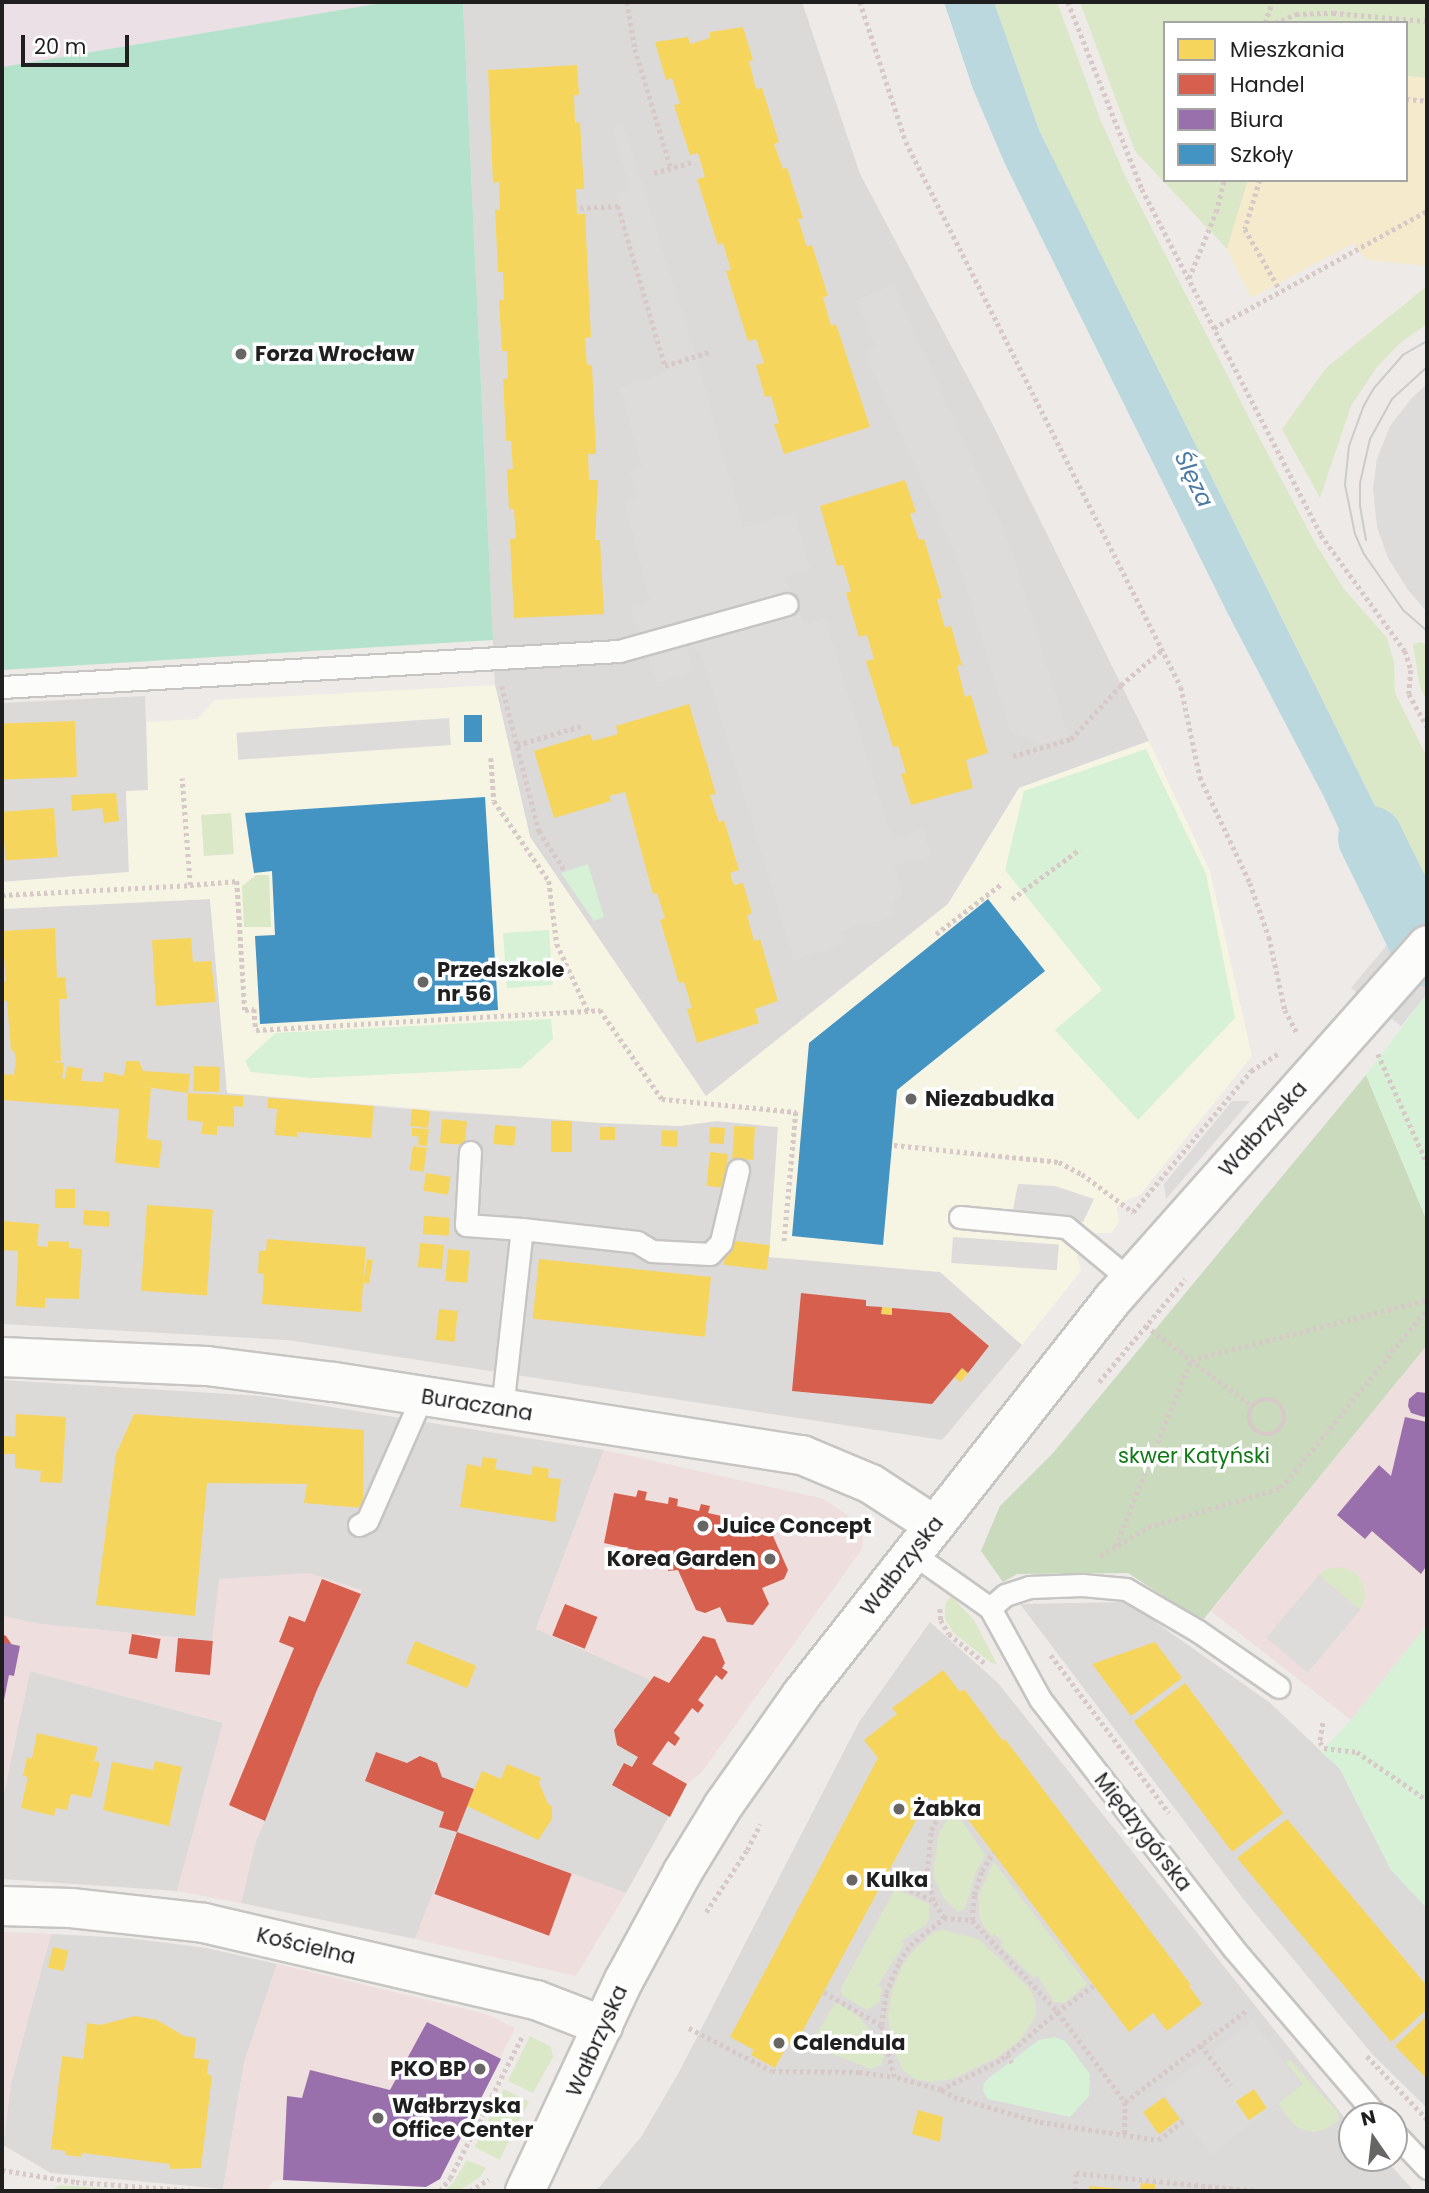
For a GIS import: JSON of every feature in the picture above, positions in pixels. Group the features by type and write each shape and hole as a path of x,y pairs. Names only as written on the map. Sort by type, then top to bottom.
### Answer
{"street":[{"name":"Wałbrzyska","path":"525,2191 603,2026 682,1873 723,1806 802,1694 1130,1280 1427,945"},
{"name":"Buraczana","path":"2,1357 207,1366 802,1455 864,1480 923,1539"},
{"name":"Kościelna","path":"2,1906 71,1908 204,1923 536,2000 603,2026"}],"lane":[{"path":"2,687 619,651 787,604"},
{"path":"470,1152 466,1225 637,1242 652,1251 710,1254 721,1242 738,1170"},
{"path":"960,1217 1066,1227 1130,1280"},
{"path":"502,1409 510,1357 522,1229"},
{"path":"359,1524 367,1521 415,1412 418,1396"},
{"name":"Międzygórska","path":"923,1539 990,1608 1040,1699 1233,1948 1365,2102"},
{"path":"990,1608 1004,1595 1029,1587 1082,1585 1126,1589 1191,1626 1279,1687"},
{"path":"1408,2148 1427,2168"}],"path":[{"path":"627,2 635,49 671,168"},
{"path":"860,2 906,142 1181,687 1200,777 1250,883 1269,937 1285,1010 1300,1038 1251,1071 1133,1212 1082,1174 1059,1162 894,1145"},
{"path":"1068,2 1142,189 1321,535 1405,651 1411,670 1409,694 1427,727"},
{"path":"1266,21 1272,2"},
{"path":"1280,21 1296,14 1333,13 1427,21"},
{"path":"1408,99 1427,101"},
{"path":"654,173 692,162"},
{"path":"1188,279 1216,212 1224,182"},
{"path":"1259,182 1245,229 1280,290"},
{"path":"580,208 618,206 666,366 709,352"},
{"path":"1214,328 1427,211"},
{"path":"1013,756 1071,740 1121,685 1163,649"},
{"path":"501,657 502,685 539,831 565,871"},
{"path":"517,745 581,726"},
{"path":"491,758 494,801 549,881 557,944 588,1011"},
{"path":"182,778 190,884"},
{"path":"1012,899 1080,849"},
{"path":"2,895 237,881 246,1010 254,1009 256,1030 600,1010 662,1099 796,1112 784,1244"},
{"path":"936,934 1000,885"},
{"path":"1375,1046 1427,1163"},
{"path":"1191,1360 1427,1300"},
{"path":"1082,1585 1084,1567 1148,1527 1281,1488 1427,1309"},
{"path":"1146,1326 1252,1406"},
{"path":"1114,1548 1191,1360"},
{"path":"1267,1398 1276,1401 1286,1415 1284,1425 1277,1433 1268,1436 1258,1433 1250,1426 1248,1416 1252,1406 1267,1398"},
{"path":"1048,1651 1172,1817"},
{"path":"1323,1723 1320,1742 1324,1748 1357,1752 1427,1800"},
{"path":"944,1807 931,1830 928,1871 933,1901 944,1918"},
{"path":"700,1919 718,1898 762,1818"},
{"path":"972,1920 974,1895 982,1871 993,1852"},
{"path":"885,1878 933,1901"},
{"path":"894,2077 881,2025 887,1993 899,1962 910,1945 944,1918 972,1920 1058,2012 1125,2102 1125,2135"},
{"path":"941,2090 1007,2055 1094,1986"},
{"path":"1125,2102 1272,1991"},
{"path":"824,1992 881,2025"},
{"path":"440,2191 450,2178 528,2026"},
{"path":"689,2028 772,2071 859,2072 894,2077 1040,2122 1158,2140 1186,2119"},
{"path":"1201,2045 1231,2085"},
{"path":"1365,2054 1427,2119"},
{"path":"1007,2055 1012,2062"},
{"path":"2,2170 76,2182 197,2191"},
{"path":"1075,2191 1076,2173 1256,2191"},
{"path":"470,2191 487,2182"}],"shaded area":[{"path":"2,2 388,2 2,67"},
{"path":"463,2 802,2 860,174 992,423 1149,741 1019,788 948,904 706,1097 530,837 495,685"},
{"path":"623,124 698,363 743,528 794,513 810,569 785,577 805,625 825,619 892,839 923,829 931,855 894,866 902,893 891,906 893,917 841,930 844,944 794,960 702,656 697,649 687,646 694,671 657,682 630,607 650,600 625,502 637,499 630,471 642,467 620,387 665,373 617,194 631,189 612,128"},
{"path":"893,284 1010,545 1068,736 1042,744 1010,731 958,560 864,351 876,346 856,301"},
{"path":"1427,384 1427,612 1408,590 1388,558 1377,527 1373,488 1377,459 1390,426"},
{"name":"Przedszkole nr 56","path":"495,685 530,837 706,1096 948,904 1019,788 1149,741 1210,871 1252,1056 1140,1195 1120,1203 1117,1208 1119,1222 1111,1233 1094,1233 1077,1256 1081,1271 1022,1345 940,1272 769,1257 778,1127 717,1121 679,1126 601,1123 227,1093 210,899 2,909 2,882 129,872 126,791 148,790 147,722 197,719 215,700"},
{"path":"145,696 148,791 126,792 129,872 2,882 2,703"},
{"path":"449,718 451,745 238,760 237,733"},
{"path":"210,899 228,1093 430,1111 679,1126 717,1121 778,1127 770,1257 941,1272 1022,1345 942,1440 287,1340 2,1324 2,909"},
{"path":"1232,1101 1250,1101 1166,1199 1164,1184"},
{"path":"1018,1184 1055,1186 1094,1199 1083,1222 1013,1210"},
{"path":"953,1237 1059,1244 1057,1270 951,1263"},
{"path":"1427,1345 1427,1625 1351,1720 1211,1611"},
{"path":"2,1380 261,1396 604,1450 536,1629 651,1680 652,1764 687,1784 626,1893 457,1832 415,1939 241,1903 255,1844 317,1690 361,1594 213,1641 40,1624 2,1616"},
{"path":"604,1450 824,1499 857,1522 863,1534 862,1549 701,1773 687,1784 617,1745 650,1680 536,1629"},
{"path":"309,1573 362,1590 317,1690 255,1844 241,1903 177,1891 223,1722 30,1671 2,1802 2,1616 40,1624 212,1641 219,1579"},
{"path":"1319,1575 1360,1610 1308,1673 1266,1638"},
{"path":"1127,1602 1269,1702 1340,1769 1391,1870 1427,1908 1427,2108 1373,2055 1244,1900 1020,1604"},
{"path":"930,1622 998,1683 1338,2109 1338,2172 1397,2172 1414,2191 596,2191 641,2137 678,2074 859,1722"},
{"path":"30,1671 224,1723 177,1891 2,1879 2,1802"},
{"path":"457,1832 626,1893 576,1976 415,1939"},
{"path":"2,1932 51,1934 11,2083 3,2145"},
{"path":"51,1934 128,1938 206,1948 277,1964 244,2063 223,2189 51,2173 3,2145 11,2083"},
{"path":"277,1964 486,2014 515,2028 440,2179 426,2186 283,2180 273,2181 266,2191 223,2189 244,2063"},
{"path":"1252,2021 1301,2084 1211,2154 1162,2091"}],"green space":[{"name":"Forza Wrocław","path":"388,2 463,2 493,640 2,670 2,67"},
{"path":"994,2 1057,2 1101,121 1127,180 1259,437 1314,541 1344,589 1387,638 1394,662 1395,693 1427,757 1427,897 1423,902 1039,130"},
{"path":"1080,2 1427,2 1427,78 1408,76 1408,21 1163,21 1163,181 1135,151"},
{"path":"1164,182 1247,182 1227,249"},
{"path":"1427,286 1427,324 1400,343 1377,367 1351,406 1320,498 1282,429 1326,368"},
{"path":"1421,642 1427,645 1427,701 1420,687 1413,644"},
{"path":"1146,749 1206,874 1235,1018 1138,1120 1055,1030 1102,990 1005,870 1024,791"},
{"path":"231,813 234,854 204,856 201,815"},
{"path":"588,864 604,917 594,921 561,873"},
{"path":"256,875 269,875 271,927 244,927 242,886"},
{"path":"549,930 553,985 507,988 503,933"},
{"path":"1427,994 1427,1221 1366,1075"},
{"path":"551,1019 553,1039 521,1068 312,1078 251,1072 245,1061 276,1033"},
{"name":"skwer Katyński","path":"1366,1075 1427,1221 1427,1345 1202,1621 1128,1573 1017,1574 1003,1582 981,1551 1000,1506 1053,1453"},
{"path":"1342,1567 1355,1572 1363,1583 1366,1596 1360,1610 1319,1575 1326,1569"},
{"path":"951,1596 974,1620 997,1664 991,1663 953,1632 945,1619 945,1604"},
{"path":"1427,1625 1427,1908 1391,1870 1340,1769 1321,1752 1351,1720"},
{"path":"954,1810 985,1855 976,1872 965,1908 958,1912 943,1897 933,1874 939,1833"},
{"path":"994,1862 1087,1984 1064,2003 1054,2002 1037,1975 1034,1978 1000,1945 1003,1942 995,1934 992,1936 984,1927 979,1915 979,1894"},
{"path":"895,1889 929,1904 929,1919 926,1925 901,1941 904,1944 878,1985 882,1988 879,2002 867,2010 842,1995 841,1988"},
{"path":"943,1930 978,1939 1003,1962 1031,1991 1036,2003 1036,2016 1020,2040 996,2058 952,2079 932,2082 915,2079 903,2070 891,2043 888,2014 892,1991 902,1966 915,1949 934,1932"},
{"path":"836,2002 857,2015 873,2034 884,2057 881,2065 871,2069 810,2045"},
{"path":"530,2036 551,2047 553,2057 533,2093 508,2081"},
{"path":"1055,2037 1065,2041 1090,2074 1089,2096 1070,2117 988,2099 983,2091 984,2083 990,2077 1039,2040"},
{"path":"1290,2060 1337,2111 1338,2121 1326,2129 1314,2132 1293,2124 1278,2104 1303,2084 1286,2062"},
{"path":"504,2089 529,2102 499,2160 474,2147"},
{"path":"467,2160 486,2168 480,2177 459,2191 444,2191 453,2183"},
{"path":"60,2185 130,2191 70,2191 54,2188"}],"sand":[{"path":"1408,76 1427,78 1427,266 1367,260 1354,243 1251,298 1227,249 1247,182 1408,182"}],"water":[{"path":"944,2 994,2 1039,130 1423,902 1387,945 1379,914 1324,797 1228,614 1005,164 973,89"}],"pier":[{"path":"1427,897 1427,994 1401,1026 1351,988"}],"building: Mieszkania":[{"path":"743,27 753,60 749,61 756,89 762,88 779,142 774,144 783,169 787,168 803,218 798,219 807,247 812,245 828,296 823,297 831,326 836,324 870,427 784,454 774,424 779,423 771,396 765,397 756,365 764,363 756,339 748,341 726,271 731,270 723,243 718,245 697,179 705,177 698,153 690,155 674,105 680,104 672,78 666,80 655,42 688,37 690,44 710,38 710,32"},
{"path":"577,65 579,95 574,95 575,123 580,122 584,189 576,189 577,214 585,214 591,337 585,338 587,365 592,365 596,454 588,454 589,480 598,480 595,540 600,540 604,614 514,618 510,539 516,539 514,509 509,509 507,469 513,469 511,441 506,441 503,379 508,379 507,351 502,351 499,300 504,300 503,272 498,272 495,210 500,210 499,182 493,183 488,70"},
{"path":"905,480 916,512 910,514 919,540 924,539 942,598 937,599 945,628 951,626 962,665 957,666 965,697 971,695 988,753 966,760 973,788 911,805 901,774 906,773 898,746 893,747 866,661 874,659 867,635 859,637 846,593 851,591 843,565 837,566 820,506"},
{"path":"689,704 716,794 710,795 719,822 724,820 739,870 730,873 734,885 743,883 752,913 747,915 754,941 760,939 778,1001 755,1009 759,1023 697,1043 687,1009 692,1008 684,982 679,983 660,920 665,918 657,893 653,894 625,792 609,796 611,801 554,818 534,751 590,734 593,741 618,734 616,726"},
{"path":"75,721 77,777 4,780 2,724"},
{"path":"116,793 119,821 104,823 102,808 72,811 71,795"},
{"path":"54,808 57,857 6,861 2,812"},
{"path":"55,928 57,978 65,977 67,999 59,999 61,1061 52,1062 64,1063 62,1078 65,1079 67,1066 83,1069 81,1081 103,1082 104,1072 124,1076 126,1061 139,1061 143,1071 190,1074 188,1093 132,1085 151,1088 147,1139 162,1141 159,1168 115,1163 119,1109 2,1100 2,1074 14,1075 16,1059 14,1051 11,1051 7,1001 2,1001 2,982 6,982 2,931"},
{"path":"191,938 193,962 211,961 216,1002 156,1006 152,940"},
{"path":"194,1066 220,1067 219,1092 193,1091"},
{"path":"188,1093 243,1096 243,1107 234,1106 234,1127 217,1126 217,1135 201,1134 203,1122 187,1120"},
{"path":"268,1098 374,1106 371,1138 297,1132 297,1137 275,1135 277,1109 267,1108"},
{"path":"412,1109 430,1111 428,1128 410,1126"},
{"path":"442,1119 467,1121 465,1145 440,1143"},
{"path":"551,1121 572,1121 572,1152 551,1152"},
{"path":"495,1125 516,1127 514,1146 493,1144"},
{"path":"734,1126 755,1127 753,1160 732,1159"},
{"path":"600,1127 615,1127 615,1140 600,1140"},
{"path":"710,1127 725,1128 724,1144 709,1143"},
{"path":"412,1128 429,1129 427,1146 418,1145 419,1137 412,1136"},
{"path":"662,1130 678,1131 677,1147 661,1146"},
{"path":"413,1146 427,1148 424,1172 410,1170"},
{"path":"710,1152 728,1154 724,1188 706,1186"},
{"path":"426,1173 451,1177 448,1195 423,1191"},
{"path":"55,1189 75,1189 75,1208 55,1208"},
{"path":"147,1205 213,1210 207,1295 141,1291"},
{"path":"84,1210 110,1212 109,1227 83,1225"},
{"path":"424,1216 450,1218 449,1236 423,1234"},
{"path":"2,1221 39,1224 37,1246 48,1247 48,1241 69,1242 69,1248 82,1249 79,1299 45,1298 45,1308 16,1306 18,1251 2,1250"},
{"path":"267,1239 366,1247 361,1312 262,1304 264,1274 258,1273 259,1251 266,1251"},
{"path":"727,1240 770,1245 767,1270 724,1265"},
{"path":"420,1243 444,1245 442,1269 418,1267"},
{"path":"448,1249 470,1251 467,1283 445,1281"},
{"path":"367,1259 373,1260 369,1284 363,1283"},
{"path":"539,1259 711,1277 705,1337 533,1319"},
{"path":"882,1307 892,1308 891,1315 881,1314"},
{"path":"439,1309 458,1311 455,1342 436,1340"},
{"path":"962,1368 968,1373 960,1382 954,1377"},
{"path":"16,1414 66,1417 62,1483 40,1482 41,1471 15,1468 15,1454 4,1454 4,1436 15,1437"},
{"path":"134,1414 364,1430 363,1508 304,1503 307,1484 207,1483 195,1616 96,1605 116,1454"},
{"path":"483,1457 497,1459 495,1469 531,1475 533,1466 549,1469 548,1478 561,1479 555,1522 460,1507 467,1464 481,1467"},
{"path":"415,1641 476,1666 467,1688 406,1663"},
{"path":"1155,1642 1182,1678 1131,1716 1092,1664"},
{"path":"943,1670 960,1692 964,1689 1003,1741 1005,1739 1191,1985 1189,1986 1202,2004 1167,2031 1153,2013 1129,2032 957,1805 951,1810 928,1798 794,2047 788,2044 775,2068 751,2055 754,2050 730,2037 878,1758 864,1740 897,1714 892,1708"},
{"path":"1185,1683 1283,1813 1232,1852 1134,1722"},
{"path":"37,1733 98,1747 94,1761 100,1762 91,1798 71,1794 67,1810 56,1808 54,1816 21,1808 28,1777 23,1776 27,1757 32,1759"},
{"path":"155,1761 182,1767 169,1826 103,1810 112,1762 153,1770"},
{"path":"507,1764 541,1778 539,1783 548,1804 552,1806 552,1819 538,1840 467,1806 482,1771 501,1779"},
{"path":"1287,1819 1427,1986 1427,2009 1391,2042 1237,1858"},
{"path":"53,1947 69,1951 63,1971 48,1967"},
{"path":"135,2016 157,2020 184,2036 196,2038 194,2058 209,2060 207,2074 212,2076 201,2168 170,2169 170,2164 82,2153 81,2157 51,2149 62,2056 83,2059 87,2023 100,2025"},
{"path":"1427,2016 1427,2079 1395,2046"},
{"path":"1254,2089 1267,2108 1249,2120 1236,2101"},
{"path":"1164,2097 1180,2119 1159,2134 1143,2112"},
{"path":"918,2110 943,2117 940,2142 912,2134"},
{"path":"1141,2183 1155,2184 1155,2191 1140,2191"},
{"path":"1089,2186 1123,2189 1123,2191 1089,2191"}],"building: Handel":[{"path":"801,1293 866,1300 866,1306 882,1307 881,1314 892,1315 892,1308 950,1313 989,1346 968,1373 962,1368 932,1404 792,1391"},
{"path":"638,1490 647,1492 645,1500 668,1504 669,1497 678,1499 677,1506 699,1511 701,1504 710,1506 708,1513 731,1518 738,1532 760,1523 769,1527 788,1570 784,1579 762,1588 769,1604 753,1625 727,1622 720,1607 705,1613 696,1610 678,1570 668,1571 666,1557 604,1543 614,1493 636,1497"},
{"path":"322,1579 361,1594 317,1690 265,1821 229,1805 294,1648 279,1642 289,1616 305,1622"},
{"path":"565,1604 597,1617 585,1649 552,1636"},
{"path":"2,1634 6,1636 12,1645 2,1642"},
{"path":"132,1634 161,1639 157,1659 129,1654"},
{"path":"703,1636 715,1639 725,1663 722,1668 728,1672 722,1680 716,1675 698,1700 704,1705 698,1713 692,1708 674,1733 680,1738 675,1746 668,1741 652,1764 687,1784 670,1817 612,1785 624,1763 632,1767 638,1757 617,1745 614,1730 654,1676 669,1683"},
{"path":"178,1638 213,1641 210,1675 175,1672"},
{"path":"376,1752 407,1763 420,1756 437,1763 442,1777 474,1789 457,1832 439,1827 444,1812 365,1781"},
{"path":"457,1832 572,1874 549,1936 434,1894"}],"building: Biura":[{"path":"1417,1392 1427,1393 1427,1416 1411,1413 1408,1406 1409,1399"},
{"path":"1405,1417 1427,1422 1427,1565 1421,1574 1372,1531 1365,1539 1337,1515 1379,1465 1391,1476"},
{"path":"2,1642 20,1646 14,1676 9,1675 3,1705"},
{"name":"Wałbrzyska Office Center","path":"427,2022 501,2059 440,2179 426,2187 283,2180 287,2096 302,2098 310,2070 390,2090"}],"building: Szkoły":[{"path":"464,715 482,715 482,742 464,742"},
{"path":"485,797 498,1010 260,1024 255,936 275,935 272,871 254,873 245,813"},
{"path":"988,899 1045,971 897,1090 883,1245 792,1236 809,1043"}],"waterway":[{"name":"Ślęza","path":"1370,838 1427,954"}],"tram line":[{"path":"1427,341 1403,355 1374,388 1364,405 1349,446 1345,485 1355,534 1364,554 1403,610 1427,631"},
{"path":"1366,540 1360,506 1360,483 1370,439 1392,399 1427,367"}],"place":[{"name":"Forza Wrocław","path":"241,354"},
{"name":"Przedszkole nr 56","path":"423,982"},
{"name":"Niezabudka","path":"911,1099"},
{"name":"Juice Concept","path":"703,1526"},
{"name":"Korea Garden","path":"770,1559"},
{"name":"Żabka","path":"899,1809"},
{"name":"Kulka","path":"852,1880"},
{"name":"Calendula","path":"779,2043"},
{"name":"PKO BP","path":"480,2069"},
{"name":"Wałbrzyska Office Center","path":"378,2118"}]}
